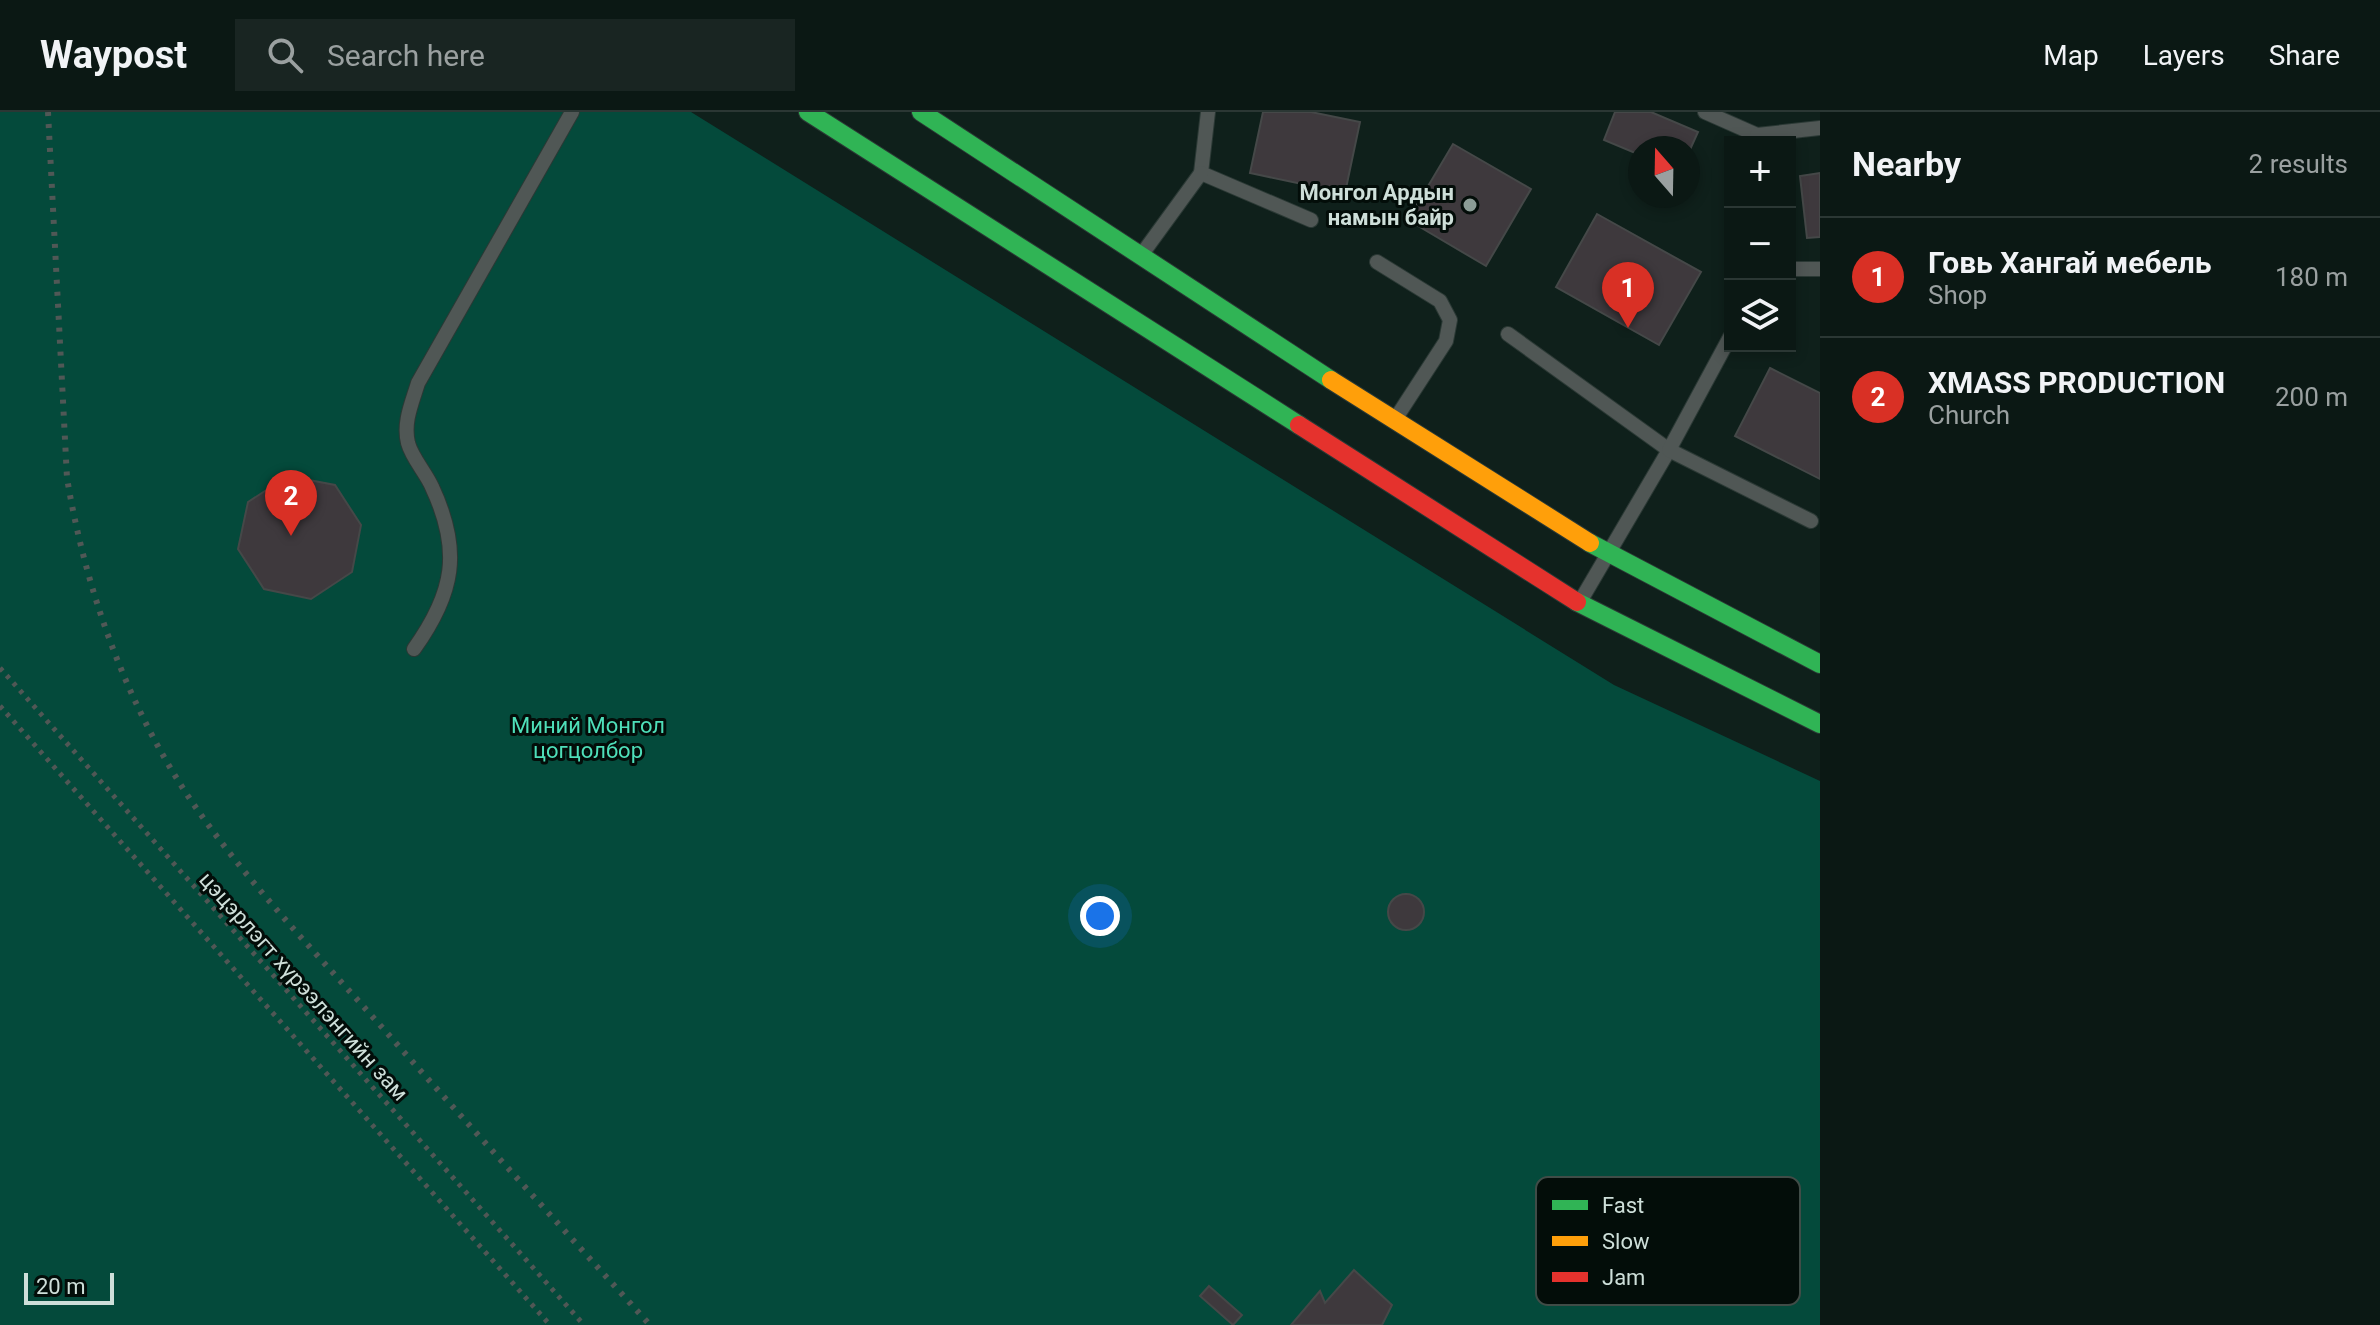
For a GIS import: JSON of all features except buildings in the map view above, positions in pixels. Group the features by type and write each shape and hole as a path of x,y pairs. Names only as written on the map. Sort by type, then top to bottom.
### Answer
{"main road":[{"path":"808,112 1579,604 1820,724"},
{"path":"921,112 1394,421 1608,554 1820,664"}],"lane":[{"path":"414,649 432,624 445,595 451,556 444,512 409,446 406,421 418,383 572,112"},
{"path":"1141,255 1201,173 1208,112"},
{"path":"1705,112 1751,136"},
{"path":"1774,136 1820,128"},
{"path":"1201,173 1311,220"},
{"path":"1377,262 1440,301 1450,320 1446,341 1394,421"},
{"path":"1796,269 1820,269"},
{"path":"1508,334 1669,450 1811,521"},
{"path":"1579,604 1724,348"}],"path":[{"name":"цэцэрлэгт хүрээлэнгийн зам","path":"0,668 584,1325"},
{"name":"цэцэрлэгт хүрээлэнгийн зам","path":"0,706 550,1325"}],"green space":[{"name":"Миний Монгол цогцолбор","path":"0,112 691,112 1614,685 1820,781 1820,1325 0,1325"}],"railway":[{"path":"48,112 67,478 85,563 98,605 112,647 148,727 192,802 261,892 650,1325"}],"traffic: fast":[{"path":"808,112 1299,425"},
{"path":"921,112 1331,380"},
{"path":"1590,543 1820,664"},
{"path":"1577,602 1820,724"}],"traffic: slow":[{"path":"1331,380 1590,543"}],"traffic: jam":[{"path":"1299,425 1577,602"}],"place":[{"name":"Монгол Ардын намын байр","path":"1470,205"},
{"name":"Говь Хангай мебель","path":"1628,328"},
{"name":"XMASS PRODUCTION","path":"291,536"}]}
